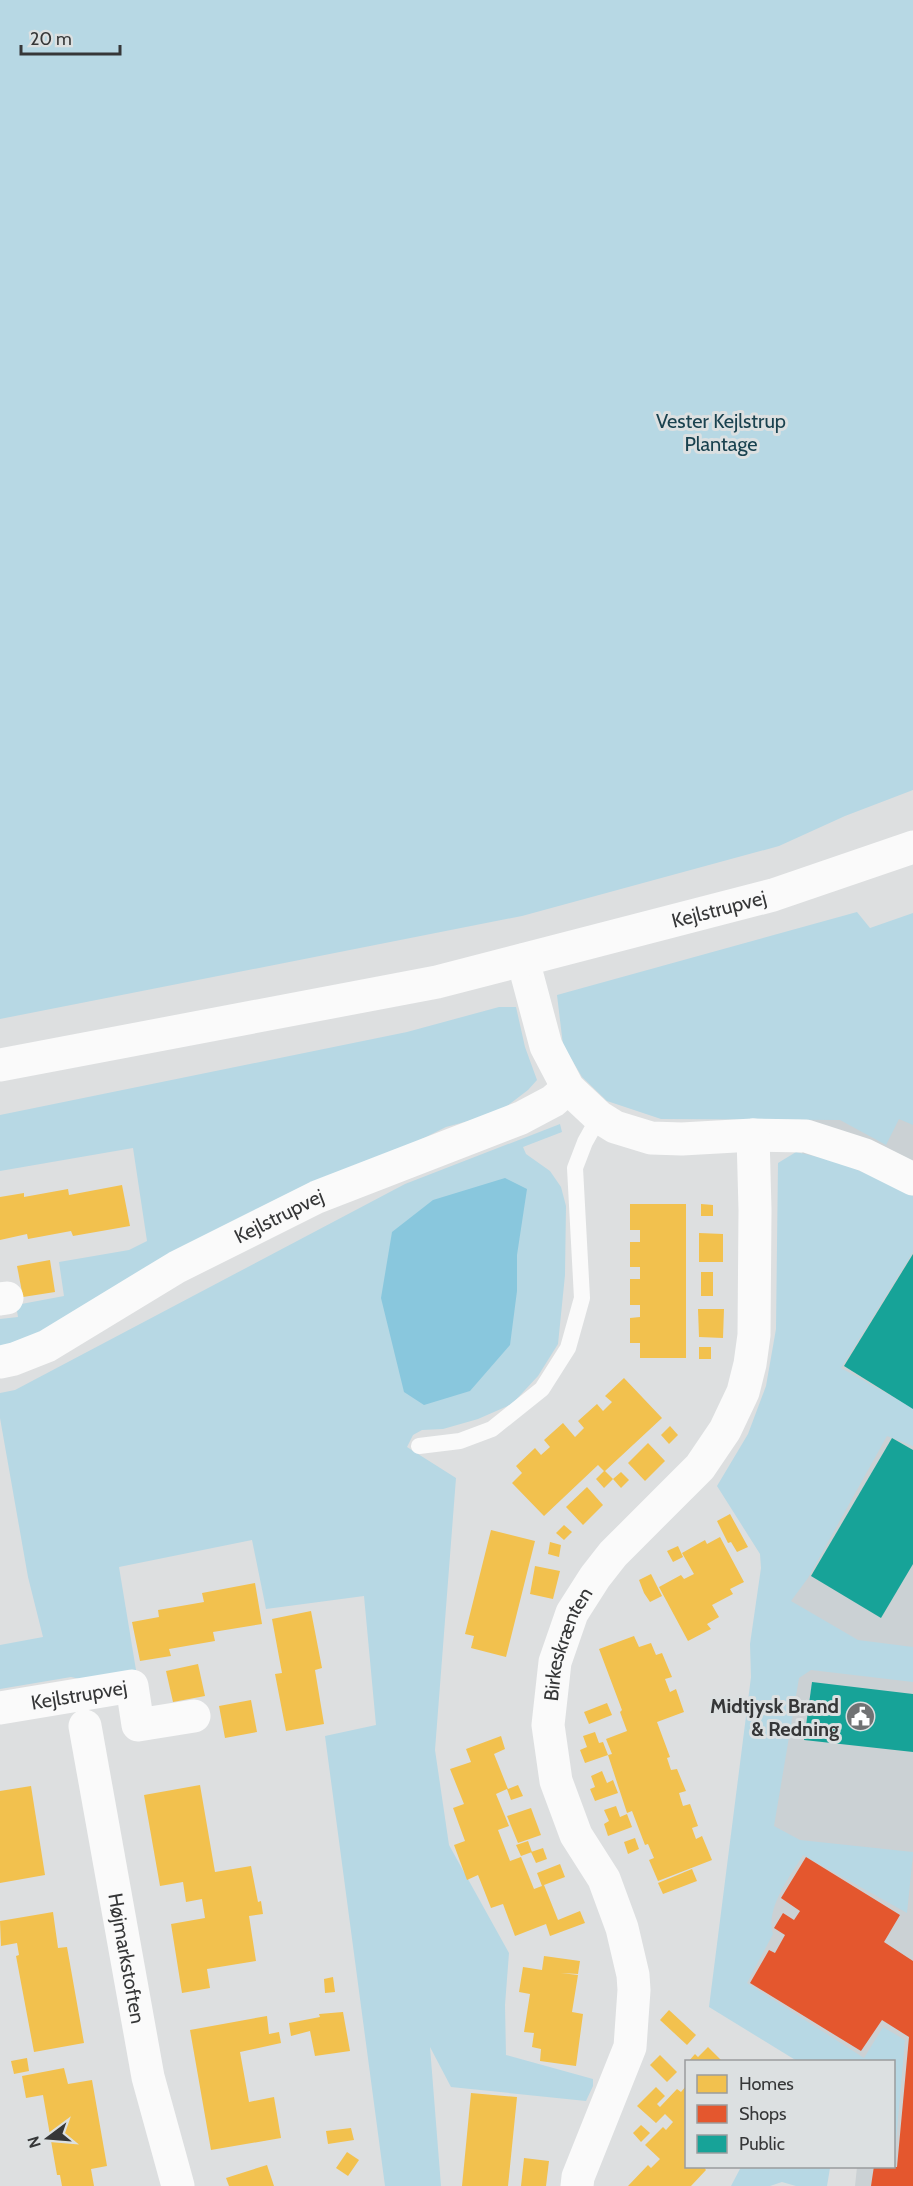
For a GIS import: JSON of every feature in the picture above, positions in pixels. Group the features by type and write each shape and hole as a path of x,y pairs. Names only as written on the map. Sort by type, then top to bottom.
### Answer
{"street":[{"name":"Kejlstrupvej","path":"0,1065 437,982 773,895 913,847"},
{"path":"523,960 546,1046 568,1088 599,1117 615,1127 651,1138 806,1136 865,1155 913,1179"},
{"name":"Kejlstrupvej","path":"0,1362 15,1359 47,1346 177,1267 317,1197 521,1118 553,1101 568,1088"},
{"name":"Birkeskrænten","path":"577,2186 578,2177 630,2047 634,1990 633,1975 618,1918 603,1880 576,1835 556,1781 548,1725 555,1662 572,1613 595,1576 700,1467 725,1430 743,1392 754,1335 753,1136"},
{"name":"Kejlstrupvej","path":"0,1708 132,1686 138,1725 194,1716"},
{"name":"Højmarkstoften","path":"85,1726 148,2077 178,2186"}],"lane":[{"path":"419,1446 460,1441 492,1429 542,1389 568,1348 582,1298 575,1168 585,1142 599,1117"}],"shaded area":[{"path":"913,1097 913,2186 855,2186 857,2168 895,2168 895,2060 798,2060 716,2010 811,1353 800,1104"}],"green space":[{"name":"Vester Kejlstrup Plantage","path":"0,0 913,0 913,790 845,816 779,846 522,916 0,1019"},
{"path":"857,912 870,928 913,913 913,1125 899,1119 886,1145 840,1120 661,1119 607,1101 582,1077 563,1045 557,995"},
{"path":"499,1007 516,1007 525,1047 537,1080 528,1090 498,1113 446,1127 100,1300 0,1354 0,1319 18,1317 16,1305 64,1296 59,1262 129,1250 147,1241 133,1148 0,1171 0,1115 407,1032"},
{"path":"560,1124 562,1132 523,1147 526,1154 550,1171 561,1187 566,1206 565,1275 558,1344 538,1376 512,1404 478,1419 443,1429 422,1430 413,1435 407,1447 456,1478 435,1750 449,1845 509,1953 505,2005 506,2055 593,2079 593,2086 586,2101 451,2087 430,2047 441,2186 385,2186 325,1736 376,1725 364,1596 266,1609 252,1540 119,1567 136,1670 80,1679 71,1677 0,1689 0,1645 43,1637 28,1577 0,1418 0,1393 15,1390 405,1184"},
{"path":"796,1152 836,1161 913,1196 913,1252 841,1368 913,1408 913,1446 887,1436 808,1578 791,1601 858,1640 913,1647 913,1682 811,1670 799,1678 774,1826 800,1840 913,1852 907,1913 803,1855 780,1893 772,1914 773,1934 747,1983 864,2058 883,2027 905,2040 895,2153 895,2060 795,2060 709,2007 751,1677 750,1644 761,1568 760,1554 717,1486 748,1434 766,1386 776,1329 778,1163"},
{"path":"740,2168 830,2168 827,2186 796,2186 782,2182 770,2186 731,2186"}],"water":[{"path":"505,1178 527,1189 517,1255 517,1291 510,1345 470,1391 424,1405 404,1392 381,1298 392,1232 433,1200"}],"building: Homes":[{"path":"122,1185 130,1226 73,1236 71,1231 28,1239 27,1234 0,1240 0,1197 24,1193 24,1197 68,1189 69,1195"},
{"path":"630,1204 686,1204 686,1358 640,1358 640,1343 630,1343 630,1318 640,1317 640,1305 630,1305 630,1279 640,1279 640,1267 630,1267 630,1242 640,1242 640,1230 630,1230"},
{"path":"701,1204 713,1205 713,1216 701,1216"},
{"path":"699,1233 723,1234 723,1262 699,1262"},
{"path":"50,1260 55,1292 23,1297 17,1266"},
{"path":"701,1272 713,1272 713,1296 701,1296"},
{"path":"698,1309 724,1309 723,1338 699,1337"},
{"path":"699,1347 711,1347 711,1359 699,1359"},
{"path":"624,1378 662,1418 605,1471 613,1479 604,1488 596,1479 604,1471 598,1465 544,1516 512,1483 522,1473 516,1466 535,1448 541,1455 550,1447 544,1440 563,1423 575,1437 584,1428 578,1421 597,1404 603,1411 612,1402 605,1396"},
{"path":"670,1426 678,1435 669,1444 661,1435"},
{"path":"648,1443 665,1461 645,1481 628,1463"},
{"path":"621,1472 629,1480 621,1488 613,1479"},
{"path":"587,1487 603,1505 583,1525 566,1507"},
{"path":"730,1514 748,1547 737,1552 731,1542 728,1543 717,1521"},
{"path":"564,1525 572,1532 564,1540 556,1533"},
{"path":"491,1530 535,1541 506,1657 471,1648 474,1636 465,1634"},
{"path":"720,1537 744,1582 730,1589 733,1594 712,1605 719,1617 707,1624 711,1629 688,1641 659,1587 681,1575 684,1579 694,1574 682,1553 705,1540 707,1544"},
{"path":"550,1542 561,1545 559,1557 548,1554"},
{"path":"678,1546 683,1557 673,1562 667,1551"},
{"path":"535,1566 560,1571 553,1599 530,1594"},
{"path":"651,1574 662,1596 650,1602 639,1580"},
{"path":"255,1583 262,1624 213,1632 215,1641 169,1649 171,1656 140,1661 132,1622 159,1617 158,1610 204,1602 202,1593"},
{"path":"311,1611 322,1668 315,1670 324,1724 286,1731 275,1674 282,1673 272,1619"},
{"path":"634,1636 639,1647 651,1643 656,1655 662,1653 672,1677 665,1679 670,1692 676,1689 684,1712 657,1722 670,1757 667,1758 671,1770 677,1769 686,1791 679,1793 683,1806 690,1804 698,1826 692,1828 696,1839 702,1836 712,1860 658,1881 649,1860 654,1858 648,1844 645,1845 632,1811 627,1813 608,1755 612,1754 606,1739 627,1731 620,1712 622,1710 599,1649"},
{"path":"198,1664 205,1696 173,1702 166,1671"},
{"path":"251,1700 257,1732 225,1738 219,1706"},
{"path":"607,1703 612,1715 589,1724 584,1712"},
{"path":"595,1732 599,1743 603,1742 608,1755 585,1763 580,1750 587,1747 583,1736"},
{"path":"501,1736 505,1749 494,1754 508,1789 518,1785 523,1796 511,1800 507,1789 496,1794 509,1826 498,1830 510,1861 521,1857 534,1889 542,1886 537,1873 560,1864 565,1877 544,1885 558,1920 580,1911 585,1923 550,1936 546,1924 515,1936 503,1904 491,1908 478,1875 467,1880 454,1845 465,1841 453,1808 464,1804 450,1769 471,1762 466,1749"},
{"path":"602,1771 607,1783 613,1780 618,1793 595,1801 590,1789 595,1787 591,1776"},
{"path":"200,1785 215,1872 251,1866 258,1902 261,1901 263,1914 249,1916 256,1961 207,1969 210,1988 182,1993 171,1924 205,1918 202,1899 186,1902 183,1882 160,1886 144,1795"},
{"path":"31,1786 45,1875 0,1883 0,1791"},
{"path":"616,1806 620,1817 627,1814 632,1827 608,1836 604,1824 609,1821 604,1810"},
{"path":"531,1808 541,1835 518,1843 507,1816"},
{"path":"635,1838 639,1849 628,1854 624,1842"},
{"path":"528,1841 532,1852 521,1856 516,1845"},
{"path":"543,1848 547,1859 536,1863 531,1852"},
{"path":"692,1869 697,1881 663,1894 658,1883"},
{"path":"53,1912 58,1948 67,1947 84,2043 34,2052 16,1956 19,1955 17,1943 1,1946 0,1921"},
{"path":"544,1956 580,1961 578,1974 561,1973 578,1975 572,2012 583,2014 576,2066 540,2061 541,2049 532,2047 534,2033 524,2032 530,1994 519,1992 523,1967 542,1970"},
{"path":"333,1977 335,1992 325,1993 324,1979"},
{"path":"669,2010 696,2035 687,2045 660,2020"},
{"path":"343,2012 350,2051 315,2056 310,2031 291,2036 289,2023 320,2017 319,2014"},
{"path":"267,2016 269,2034 279,2032 281,2043 240,2052 249,2102 274,2097 281,2138 211,2150 190,2030"},
{"path":"708,2047 721,2060 690,2060 695,2054 698,2057"},
{"path":"660,2055 677,2072 667,2082 650,2065"},
{"path":"27,2058 29,2071 14,2074 11,2061"},
{"path":"64,2068 68,2084 92,2080 107,2166 91,2169 94,2186 62,2186 60,2175 57,2175 43,2095 26,2098 22,2076"},
{"path":"656,2087 665,2096 657,2104 660,2107 677,2089 681,2092 685,2087 685,2168 704,2168 706,2170 691,2186 628,2186 648,2165 651,2168 660,2159 645,2145 663,2127 666,2130 673,2122 665,2114 656,2123 637,2106"},
{"path":"471,2093 517,2097 508,2186 462,2186"},
{"path":"641,2125 650,2133 641,2142 633,2133"},
{"path":"351,2128 354,2140 328,2144 326,2131"},
{"path":"347,2152 359,2160 348,2176 336,2168"},
{"path":"524,2158 549,2161 546,2186 521,2186"},
{"path":"267,2165 274,2186 229,2186 226,2178"}],"building: Shops":[{"path":"806,1857 900,1915 884,1942 913,1961 913,2186 871,2186 874,2168 897,2167 909,2037 882,2020 861,2051 750,1983 769,1950 775,1953 785,1935 774,1928 783,1913 794,1920 800,1911 781,1898"}],"building: Public":[{"path":"913,1254 913,1409 844,1366"},
{"path":"892,1438 913,1450 913,1564 881,1618 811,1576"},
{"name":"Midtjysk Brand & Redning","path":"812,1682 913,1694 913,1752 804,1740"}],"place":[{"name":"Midtjysk Brand & Redning","path":"860,1717"}]}
